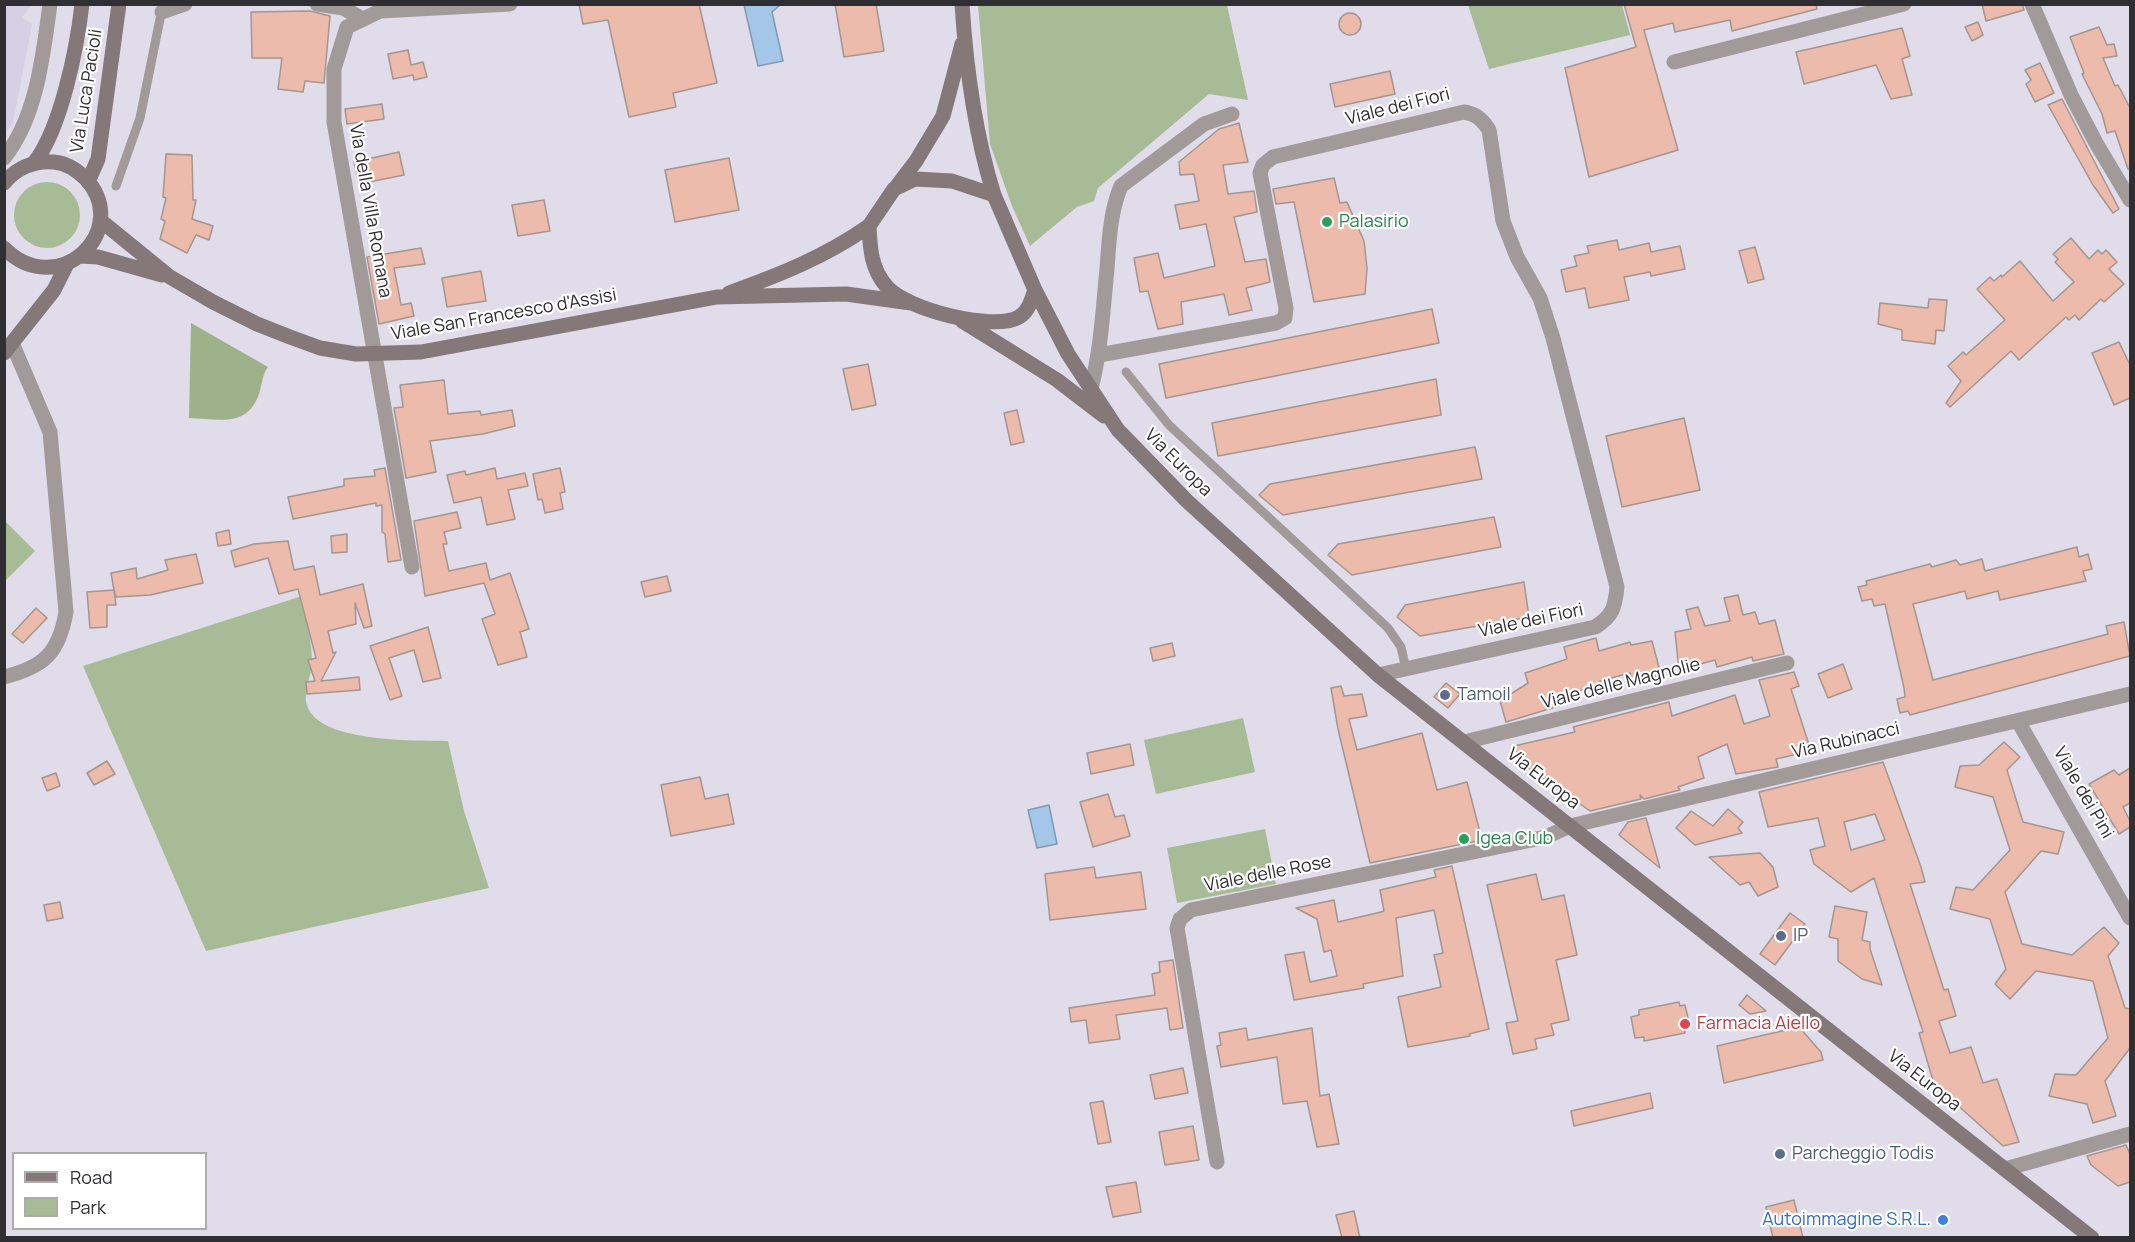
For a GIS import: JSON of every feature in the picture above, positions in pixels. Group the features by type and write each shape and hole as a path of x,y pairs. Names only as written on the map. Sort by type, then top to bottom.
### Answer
{"street":[{"path":"4,158 18,141 26,120 44,45 50,4"},
{"name":"Via Luca Pacioli","path":"34,163 41,154 57,116 73,56 82,4"},
{"name":"Via Luca Pacioli","path":"88,182 98,159 119,4"},
{"path":"113,55 130,4"},
{"path":"162,8 185,4"},
{"path":"317,4 343,8 361,18 380,11 510,4"},
{"path":"962,4 964,38 983,160 994,195 1035,290 1027,310 1018,318 987,321 957,317 911,303 888,288 874,268 869,226 916,161 943,116 964,38"},
{"path":"1674,62 1904,4"},
{"path":"2032,4 2081,114 2130,200"},
{"name":"Via della Villa Romana","path":"361,18 352,22 342,34 334,69 334,123 412,567"},
{"name":"Viale dei Fiori","path":"1099,355 1276,323 1286,318 1260,173 1263,165 1274,157 1464,112 1475,114 1484,122 1490,130 1503,221 1517,257 1540,298 1553,338 1617,587 1614,610 1608,620 1595,627 1378,675"},
{"path":"1091,389 1099,355 1110,227 1121,186 1204,124 1232,114"},
{"path":"4,183 23,167 34,163 62,164 78,172 88,182 98,199 100,220 96,236 74,260 54,290 8,348 50,432 66,612 63,628 51,653 32,669 4,677"},
{"path":"894,189 915,179 952,181 994,195"},
{"name":"Viale San Francesco d'Assisi","path":"100,220 170,277 248,320 320,348 356,354 421,352 717,297 846,294 911,303"},
{"name":"Viale San Francesco d'Assisi","path":"717,297 794,269 837,248 869,226"},
{"name":"Viale San Francesco d'Assisi","path":"4,248 12,256 31,266 45,268 74,260 99,257 170,277"},
{"name":"Via Europa","path":"1035,290 1068,354 1113,423 1187,501 1378,675 2092,1238"},
{"path":"957,317 1057,380 1113,423"},
{"name":"Viale delle Magnolie","path":"1464,742 1787,663"},
{"name":"Via Rubinacci","path":"1570,826 2130,694"},
{"name":"Viale dei Pini","path":"2018,721 2130,918"},
{"name":"Viale delle Rose","path":"1217,1162 1177,928 1180,919 1191,910 1215,903 1447,859 1546,837 1570,826"},
{"path":"2005,1169 2130,1134"}],"lane":[{"path":"116,186 140,117 162,8"},
{"path":"1126,372 1169,425 1388,628 1401,647 1406,669"}],"shaded area":[{"path":"5,4 32,5 22,17 32,24 13,123 5,134"}],"green space":[{"path":"978,5 1227,5 1248,100 1209,94 1098,188 1094,201 1077,207 1030,246 1012,206 990,144"},
{"path":"1468,5 1622,5 1630,35 1489,69"},
{"path":"47,182 60,184 70,192 78,202 80,215 78,228 70,238 60,246 47,248 34,246 24,238 16,228 14,215 16,202 24,192 34,184"},
{"path":"191,323 268,367 254,405 239,417 221,420 189,418"},
{"path":"5,521 35,551 5,581"},
{"path":"302,596 312,656 306,701 313,715 326,725 367,737 448,741 464,811 489,888 206,951 83,666"},
{"path":"1243,718 1255,772 1156,794 1144,740"},
{"path":"1265,829 1276,884 1177,903 1167,848"}],"water":[{"path":"744,5 780,5 772,12 783,61 758,66"},
{"path":"1049,805 1057,844 1037,848 1028,810"}],"building":[{"path":"579,4 699,4 717,83 673,93 676,107 629,117 608,20 583,24"},
{"path":"835,4 876,4 884,51 844,57"},
{"path":"1624,4 1816,4 1817,9 1732,31 1730,20 1675,32 1673,23 1644,30 1678,150 1589,177 1565,68 1636,47"},
{"path":"1982,4 2022,4 2024,10 1986,21"},
{"path":"310,11 330,16 324,83 305,81 303,92 278,89 282,58 252,58 251,12"},
{"path":"1350,13 1358,16 1361,24 1358,32 1350,35 1342,32 1339,24 1342,16"},
{"path":"1978,22 1983,35 1972,41 1965,27"},
{"path":"2099,27 2107,45 2114,44 2117,56 2103,58 2115,86 2118,85 2130,108 2130,169 2128,169 2115,131 2107,133 2102,114 2082,74 2084,73 2070,37"},
{"path":"1902,28 1910,56 1902,59 1912,95 1891,99 1876,65 1804,84 1796,52"},
{"path":"408,50 411,65 423,62 427,77 414,80 413,75 393,79 388,54"},
{"path":"2040,63 2054,93 2035,102 2026,84 2031,80 2025,70"},
{"path":"1390,71 1395,94 1335,107 1330,84"},
{"path":"2062,99 2119,209 2113,213 2093,185 2048,105"},
{"path":"382,104 384,119 347,124 345,109"},
{"path":"1239,123 1248,162 1223,165 1228,194 1254,191 1257,212 1234,217 1245,262 1266,259 1270,282 1246,288 1252,310 1229,315 1224,294 1181,302 1183,324 1158,329 1148,291 1140,292 1134,258 1158,253 1164,278 1215,266 1206,224 1180,229 1175,205 1199,201 1194,174 1180,175 1179,162 1219,129"},
{"path":"399,152 404,175 359,184 354,162"},
{"path":"166,154 192,155 193,200 196,200 192,219 213,226 209,240 196,235 187,253 160,239 165,221 161,219 166,198 163,197"},
{"path":"729,158 739,210 675,222 665,170"},
{"name":"Palasirio","path":"1334,178 1340,203 1347,202 1364,241 1367,268 1365,294 1314,302 1294,202 1276,204 1273,189"},
{"path":"544,200 550,231 518,236 512,205"},
{"path":"2071,238 2089,259 2098,250 2102,254 2106,250 2117,262 2109,269 2124,284 2104,302 2101,299 2079,320 2075,315 2069,320 2066,317 2019,360 2011,351 1950,407 1946,403 1961,381 1948,366 1963,352 1966,355 2005,320 1977,289 1990,277 1994,281 2001,275 2002,277 2020,261 2053,301 2074,282 2055,262 2058,259 2053,254"},
{"path":"1617,240 1619,250 1649,243 1651,252 1680,246 1685,269 1651,276 1650,272 1624,277 1629,300 1589,308 1585,288 1566,292 1561,270 1577,266 1574,256 1589,253 1587,246"},
{"path":"1755,247 1764,279 1748,283 1739,251"},
{"path":"421,248 425,264 394,268 401,305 411,303 414,316 379,324 367,257"},
{"path":"481,271 486,301 447,307 442,278"},
{"path":"1929,299 1947,300 1944,331 1936,330 1935,344 1902,340 1902,330 1878,324 1880,303 1928,308"},
{"path":"1432,309 1439,343 1166,398 1159,364"},
{"path":"2119,342 2130,365 2130,398 2114,405 2092,353"},
{"path":"868,364 876,405 852,410 843,369"},
{"path":"1436,379 1441,415 1218,456 1212,423"},
{"path":"444,380 448,414 480,411 481,415 512,410 515,426 483,434 430,441 436,472 406,478 394,408 403,407 400,385"},
{"path":"1017,410 1024,442 1011,445 1004,413"},
{"path":"1684,418 1700,490 1622,507 1606,436"},
{"path":"1475,447 1482,479 1283,515 1259,495 1270,484"},
{"path":"385,468 401,560 388,562 385,534 382,532 382,505 376,506 376,503 293,519 288,497 344,486 344,479 375,476 374,470"},
{"path":"495,468 497,479 525,473 528,486 508,490 515,519 487,525 481,497 454,503 447,475 465,471 466,475"},
{"path":"560,468 565,492 560,493 563,509 545,513 542,499 538,500 533,474"},
{"path":"457,512 461,528 444,532 447,544 443,544 449,571 486,563 490,580 510,573 529,629 520,632 527,657 498,665 482,619 495,614 484,583 425,596 414,521"},
{"path":"1494,517 1501,547 1352,575 1328,555 1338,544"},
{"path":"229,530 231,544 218,546 216,533"},
{"path":"347,534 347,552 332,553 331,536"},
{"path":"288,541 294,570 314,566 320,595 363,584 372,626 364,628 355,603 356,624 328,631 333,653 336,652 321,681 359,677 360,690 307,694 306,682 315,681 308,660 316,658 298,589 279,594 268,558 235,567 231,551 254,544"},
{"path":"2077,547 2079,557 2088,554 2092,569 2083,571 2086,581 2000,600 1998,591 1967,599 1965,591 1913,604 1933,680 2108,634 2106,626 2124,622 2130,656 1910,715 1908,711 1900,713 1897,699 1905,697 1904,688 1885,604 1874,606 1872,599 1862,601 1858,587 1867,585 1866,581 1930,564 1932,567 1956,560 1960,565 1982,559 1985,571"},
{"path":"196,554 203,583 150,595 116,597 111,573 136,568 137,579 168,570 165,560"},
{"path":"667,576 671,591 645,597 641,582"},
{"path":"1524,582 1529,617 1420,636 1397,617 1405,605"},
{"path":"114,590 116,605 107,605 107,627 90,628 87,592"},
{"path":"1738,595 1743,615 1755,612 1759,624 1775,620 1784,654 1753,661 1752,657 1717,667 1715,660 1679,670 1675,632 1691,629 1686,610 1698,607 1705,626 1730,621 1724,598"},
{"path":"36,608 47,618 23,643 12,634"},
{"path":"428,627 441,678 423,682 414,650 389,658 402,696 390,700 370,646"},
{"path":"1596,638 1599,651 1630,642 1631,645 1652,641 1661,675 1632,682 1630,673 1600,681 1602,687 1558,694 1562,705 1506,722 1500,701 1528,683 1525,673 1567,659 1564,647"},
{"path":"1172,643 1175,656 1153,661 1150,648"},
{"path":"1843,664 1852,689 1828,698 1818,674"},
{"path":"1794,672 1799,686 1791,689 1811,751 1776,759 1778,767 1736,774 1727,744 1698,757 1704,778 1678,787 1680,790 1644,799 1640,795 1641,799 1590,811 1519,761 1514,746 1575,732 1573,727 1669,702 1672,716 1735,695 1744,724 1770,716 1759,680"},
{"path":"1446,683 1460,694 1448,708 1434,697"},
{"path":"1341,686 1344,696 1362,694 1367,716 1349,719 1357,750 1422,733 1437,790 1467,782 1482,840 1370,863 1338,729 1331,688"},
{"path":"2004,742 2020,757 2007,770 2023,822 2064,832 2058,854 2041,851 2005,892 2022,944 2072,955 2104,927 2119,943 2108,956 2125,1008 2130,1009 2130,1048 2105,1081 2116,1116 2093,1123 2087,1104 2049,1096 2055,1074 2076,1075 2108,1038 2093,981 2036,971 2010,999 1995,984 2006,969 1990,919 1950,909 1956,887 1973,890 2010,850 1993,797 1955,787 1960,766 1979,765"},
{"path":"1130,744 1134,765 1091,774 1087,753"},
{"path":"107,761 115,774 94,785 87,773"},
{"path":"1883,762 1925,882 1910,884 1944,990 1948,989 1956,1016 1939,1021 1950,1053 1971,1047 1983,1083 1997,1079 2019,1142 2003,1146 1934,1084 1919,1033 1923,1032 1874,878 1851,892 1814,864 1810,850 1825,846 1818,818 1768,827 1759,792","holes":["1875,814 1885,840 1851,850 1844,822"]},
{"path":"2130,768 2130,803 2123,807 2130,821 2130,827 2119,834 2089,784 2114,770 2119,775"},
{"path":"56,773 60,786 47,791 42,778"},
{"path":"700,777 705,799 728,794 734,824 671,836 661,785"},
{"path":"1108,794 1115,817 1124,815 1130,836 1093,847 1080,802"},
{"path":"1728,809 1743,822 1738,828 1742,833 1695,845 1676,828 1691,811 1713,826"},
{"path":"1646,818 1660,868 1619,835 1628,822"},
{"path":"1760,853 1773,867 1778,887 1758,896 1749,882 1740,885 1709,857"},
{"path":"1452,866 1489,1029 1469,1034 1470,1036 1408,1047 1398,997 1441,987 1434,955 1443,953 1434,910 1396,918 1403,976 1363,984 1364,988 1294,1000 1285,955 1304,952 1310,982 1337,976 1331,950 1324,952 1317,919 1296,908 1334,900 1338,922 1381,912 1384,911 1380,890 1436,877 1434,870"},
{"path":"1094,867 1096,878 1141,872 1146,909 1050,920 1045,874"},
{"path":"1536,874 1542,900 1564,895 1577,955 1556,960 1569,1020 1551,1024 1554,1035 1535,1039 1537,1049 1513,1054 1506,1023 1518,1021 1487,885"},
{"path":"60,902 63,918 47,921 44,905"},
{"path":"1835,906 1867,912 1862,940 1870,942 1870,949 1882,985 1862,979 1838,961 1838,939 1829,937"},
{"path":"1790,913 1805,924 1775,965 1760,954"},
{"path":"1173,960 1183,1028 1170,1030 1167,1008 1116,1015 1120,1039 1089,1043 1086,1020 1071,1022 1069,1008 1155,995 1152,974 1160,972 1159,962"},
{"path":"1747,995 1766,1011 1750,1014 1739,1005"},
{"path":"1679,1002 1680,1006 1685,1005 1690,1027 1684,1028 1685,1033 1644,1041 1644,1037 1635,1038 1631,1017 1639,1015 1639,1010"},
{"path":"1799,1027 1821,1052 1823,1060 1724,1083 1717,1046"},
{"path":"1246,1028 1248,1040 1312,1028 1320,1096 1329,1094 1339,1144 1317,1147 1307,1101 1283,1104 1277,1057 1221,1067 1217,1046 1221,1045 1219,1033"},
{"path":"1183,1068 1188,1093 1155,1099 1150,1075"},
{"path":"1650,1093 1653,1108 1574,1126 1571,1111"},
{"path":"1103,1101 1111,1142 1098,1144 1090,1103"},
{"path":"1193,1126 1199,1160 1165,1165 1159,1132"},
{"path":"2126,1145 2130,1154 2130,1182 2118,1186 2091,1165 2087,1156"},
{"path":"1136,1182 1141,1212 1113,1217 1106,1187"},
{"path":"1794,1200 1803,1238 1773,1238 1766,1207"},
{"path":"1354,1211 1360,1238 1342,1238 1336,1215"}],"place":[{"name":"Palasirio","path":"1327,222"},
{"name":"Tamoil","path":"1445,695"},
{"name":"Igea Club","path":"1464,839"},
{"name":"IP","path":"1781,936"},
{"name":"Farmacia Aiello","path":"1685,1024"},
{"name":"Parcheggio Todis","path":"1780,1154"},
{"name":"Autoimmagine S.R.L.","path":"1943,1220"}]}
